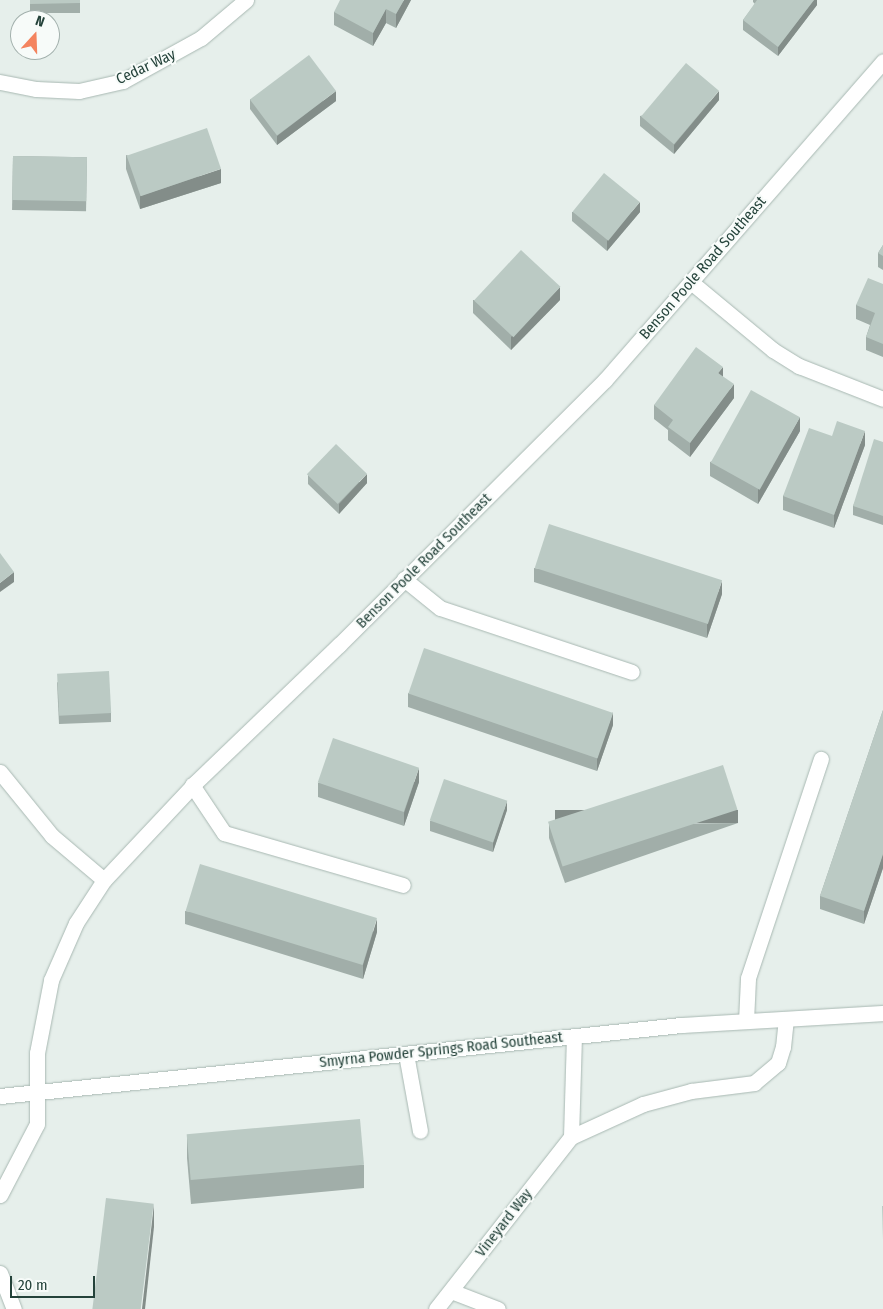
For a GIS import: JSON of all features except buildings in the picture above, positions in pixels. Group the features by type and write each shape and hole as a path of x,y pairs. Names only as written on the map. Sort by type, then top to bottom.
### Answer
{"street":[{"name":"Cedar Way","path":"0,82 36,89 79,91 124,81 201,38 246,0"},
{"name":"Benson Poole Road Southeast","path":"0,1196 37,1124 37,1053 51,980 76,923 104,880 192,785 605,380 883,61"},
{"path":"691,282 779,354 822,378 883,400"},
{"path":"404,579 440,608 632,672"},
{"path":"746,1021 748,978 821,759"},
{"path":"0,772 52,836 104,880"},
{"path":"192,785 224,833 402,885"},
{"name":"Smyrna Powder Springs Road Southeast","path":"0,1096 574,1036 746,1021 883,1013"},
{"path":"574,1036 571,1137 643,1104 691,1091 754,1083 778,1063 783,1047 786,1019"},
{"path":"406,1054 420,1131"},
{"name":"Vineyard Way","path":"436,1309 571,1137"},
{"path":"0,1272 14,1309"},
{"path":"451,1291 498,1309"}]}
